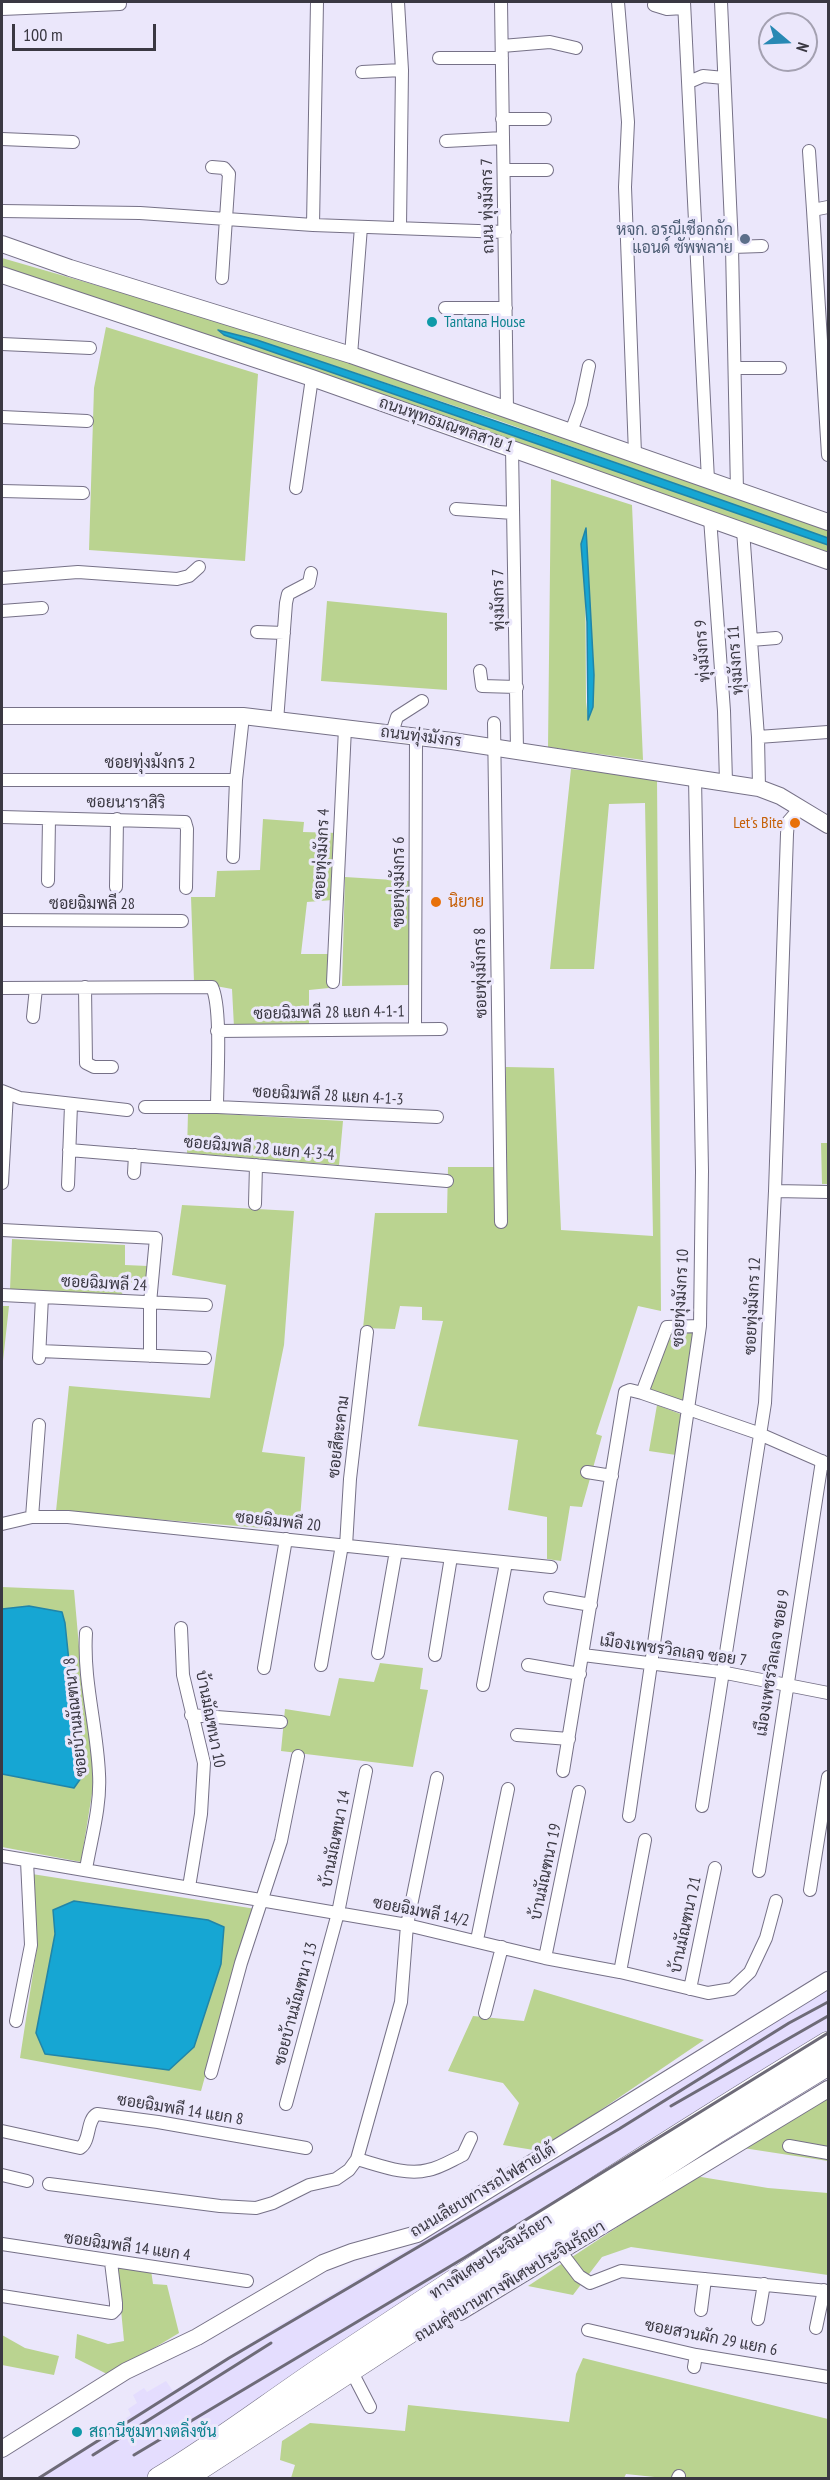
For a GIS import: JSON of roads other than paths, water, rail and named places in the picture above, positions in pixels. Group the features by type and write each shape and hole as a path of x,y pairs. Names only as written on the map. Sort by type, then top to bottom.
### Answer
{"highway":[{"name":"ทางพิเศษประจิมรัถยา","path":"158,2478 190,2459 324,2366 708,2115 828,2042"},
{"name":"ทางพิเศษประจิมรัถยา","path":"186,2478 718,2132 828,2065"}],"main road":[{"path":"2,244 70,268 351,355 828,522"},
{"path":"2,252 70,268"},
{"name":"ถนนพุทธมณฑลสาย 1","path":"2,275 312,378 828,561"},
{"name":"ถนนพุทธมณฑลสาย 1","path":"2,285 61,296"},
{"name":"ถนนทุ่งมังกร","path":"2,716 243,716 416,736 759,788 801,807 828,825"},
{"name":"ถนนเลียบทางรถไฟสายใต้","path":"2,2449 126,2371 197,2337 323,2263 417,2234 828,1980"},
{"name":"ถนนคู่ขนานทางพิเศษประจิมรัถยา","path":"195,2478 560,2251 828,2089"}],"street":[{"path":"313,225 317,2"},
{"path":"398,2 402,70 400,227"},
{"name":"ถนน ทุ่งมังกร 7","path":"501,2 507,409"},
{"path":"618,2 628,122 625,187 635,454"},
{"path":"721,2 732,247 737,491"},
{"path":"2,9 120,4"},
{"path":"654,5 667,9 684,5 708,480"},
{"path":"439,58 502,52 550,42 576,48"},
{"path":"362,72 402,70"},
{"path":"689,82 703,76 724,78"},
{"path":"502,119 545,119"},
{"path":"446,141 503,138"},
{"path":"2,139 73,142"},
{"path":"809,151 828,455"},
{"path":"212,167 224,168 229,174 228,219 222,278"},
{"path":"504,170 547,170"},
{"path":"813,210 828,207"},
{"path":"2,211 78,211 313,225 505,232"},
{"path":"351,355 361,227"},
{"path":"732,247 762,246"},
{"path":"445,308 506,308"},
{"path":"2,344 90,348"},
{"path":"571,432 581,404 588,366"},
{"path":"735,368 780,368"},
{"path":"296,488 312,378"},
{"path":"2,417 87,421"},
{"name":"ทุ่งมังกร 7","path":"512,448 517,750"},
{"path":"2,490 83,492"},
{"path":"456,509 513,513"},
{"name":"ทุ่งมังกร 9","path":"710,518 724,711 726,782"},
{"name":"ทุ่งมังกร 11","path":"743,530 758,737 759,788"},
{"path":"2,578 78,572 177,579 189,576 199,567"},
{"path":"277,721 288,594 306,586 311,573"},
{"path":"2,611 42,608"},
{"path":"257,632 284,633"},
{"path":"751,640 777,638"},
{"path":"480,671 482,686 517,687"},
{"path":"392,734 397,717 422,701"},
{"path":"233,857 236,780 243,716"},
{"name":"ซอยทุ่งมังกร 8","path":"494,723 501,1222"},
{"name":"ซอยทุ่งมังกร 4","path":"333,982 345,728"},
{"path":"758,737 828,732"},
{"name":"ซอยทุ่งมังกร 6","path":"415,1028 416,736"},
{"name":"ซอยทุ่งมังกร 10","path":"629,1816 699,1326 702,1171 695,777"},
{"name":"ซอยทุ่งมังกร 2","path":"2,780 236,780"},
{"name":"ซอยทุ่งมังกร 12","path":"702,1806 761,1435 767,1368 775,1191 786,834 788,822 801,807"},
{"name":"ซอยนาราสิริ","path":"2,818 184,822 187,829 186,888"},
{"path":"48,881 49,819"},
{"path":"116,887 117,819"},
{"name":"ซอยฉิมพลี 28","path":"2,920 182,921"},
{"path":"85,987 86,1063 94,1067 112,1067"},
{"path":"2,988 212,987 215,993 217,1031 217,1107"},
{"path":"33,1017 36,988"},
{"name":"ซอยฉิมพลี 28 แยก 4-1-1","path":"217,1031 441,1029"},
{"path":"2,1183 4,1092 20,1098 127,1110"},
{"path":"68,1185 71,1105"},
{"name":"ซอยฉิมพลี 28 แยก 4-1-3","path":"145,1107 217,1107 437,1117"},
{"name":"ซอยฉิมพลี 28 แยก 4-3-4","path":"69,1150 447,1180"},
{"path":"134,1173 135,1155"},
{"path":"255,1204 256,1165"},
{"path":"775,1191 828,1192"},
{"path":"2,1230 156,1238 150,1302 150,1356"},
{"name":"ซอยฉิมพลี 24","path":"2,1295 206,1305"},
{"path":"42,1297 39,1355 205,1358"},
{"path":"642,1393 667,1327 699,1326"},
{"name":"ซอยสีตะคาม","path":"321,1665 344,1546 367,1332"},
{"path":"563,1771 625,1392 630,1390 642,1393 761,1435 825,1462"},
{"path":"32,1517 39,1425"},
{"name":"เมืองเพชรวิลเลจ ซอย 9","path":"759,1871 786,1685 825,1462"},
{"path":"587,1472 612,1476"},
{"name":"ซอยฉิมพลี 20","path":"2,1524 32,1517 68,1517 551,1568"},
{"path":"264,1668 286,1539"},
{"path":"378,1653 396,1551"},
{"path":"435,1655 451,1557"},
{"path":"483,1685 506,1563"},
{"path":"550,1598 591,1605"},
{"name":"บ้านมัณฑนา 10","path":"181,1629 183,1675 204,1764 204,1786 189,1887"},
{"name":"ซอยบ้านมัณฑนา 8","path":"86,1633 85,1674 99,1773 99,1794 86,1869"},
{"name":"เมืองเพชรวิลเลจ ซอย 7","path":"583,1655 722,1672 828,1693"},
{"path":"528,1665 580,1674"},
{"path":"191,1715 281,1722"},
{"path":"518,1735 569,1739"},
{"path":"212,2073 241,1963 281,1841 298,1756"},
{"name":"บ้านมัณฑนา 14","path":"338,1913 366,1771"},
{"path":"810,1890 823,1843 828,1777"},
{"path":"49,2184 220,2206 256,2208 273,2203 309,2185 336,2179 349,2170 357,2159 401,2002 407,1925 437,1778"},
{"path":"477,1940 508,1789"},
{"name":"บ้านมัณฑนา 19","path":"545,1958 579,1792"},
{"path":"620,1971 645,1840"},
{"name":"ซอยฉิมพลี 14/2","path":"2,1856 407,1925 545,1958 620,1971 708,1993 732,1989 750,1972 766,1938 776,1901"},
{"path":"16,2021 31,1945 27,1861"},
{"name":"บ้านมัณฑนา 21","path":"690,1989 715,1868"},
{"name":"ซอยบ้านมัณฑนา 13","path":"286,2104 338,1913"},
{"path":"485,2013 502,1947"},
{"name":"ซอยฉิมพลี 14 แยก 8","path":"2,2131 80,2148 86,2144 92,2118 97,2114 158,2122 306,2148"},
{"path":"357,2159 407,2172 421,2172 431,2170 463,2155 471,2139"},
{"path":"789,2146 828,2153"},
{"path":"2,2175 27,2181"},
{"name":"ซอยฉิมพลี 14 แยก 4","path":"2,2244 247,2281"},
{"path":"560,2251 579,2276 590,2283 621,2271 826,2291 816,2328"},
{"path":"2,2296 112,2313 116,2309 116,2303 111,2262"},
{"path":"701,2310 705,2278"},
{"path":"758,2319 764,2284"},
{"name":"ซอยสวนผัก 29 แยก 6","path":"588,2330 695,2361 828,2377"},
{"path":"355,2378 370,2407"}],"water":[{"path":"218,330 257,340 686,487 828,538 828,545 224,335"},
{"path":"586,528 594,675 593,707 588,720 587,622 581,544"},
{"path":"29,1606 62,1612 65,1623 81,1778 74,1788 2,1774 2,1609"},
{"path":"74,1901 208,1920 224,1927 221,1964 194,2047 169,2070 45,2054 36,2033 55,1934 53,1910"}],"railway":[{"path":"39,2478 229,2358 619,2129 789,2023 828,2002"},
{"path":"671,2106 828,2016"},
{"path":"134,2455 464,2258 828,2033"},
{"path":"93,2455 271,2343"}],"place":[{"name":"หจก. อรุณีเชือกถัก แอนด์ ซัพพลาย","path":"745,239"},
{"name":"Tantana House","path":"432,322"},
{"name":"Let's Bite","path":"795,823"},
{"name":"นิยาย","path":"436,902"},
{"name":"สถานีชุมทางตลิ่งชัน","path":"77,2432"}]}
